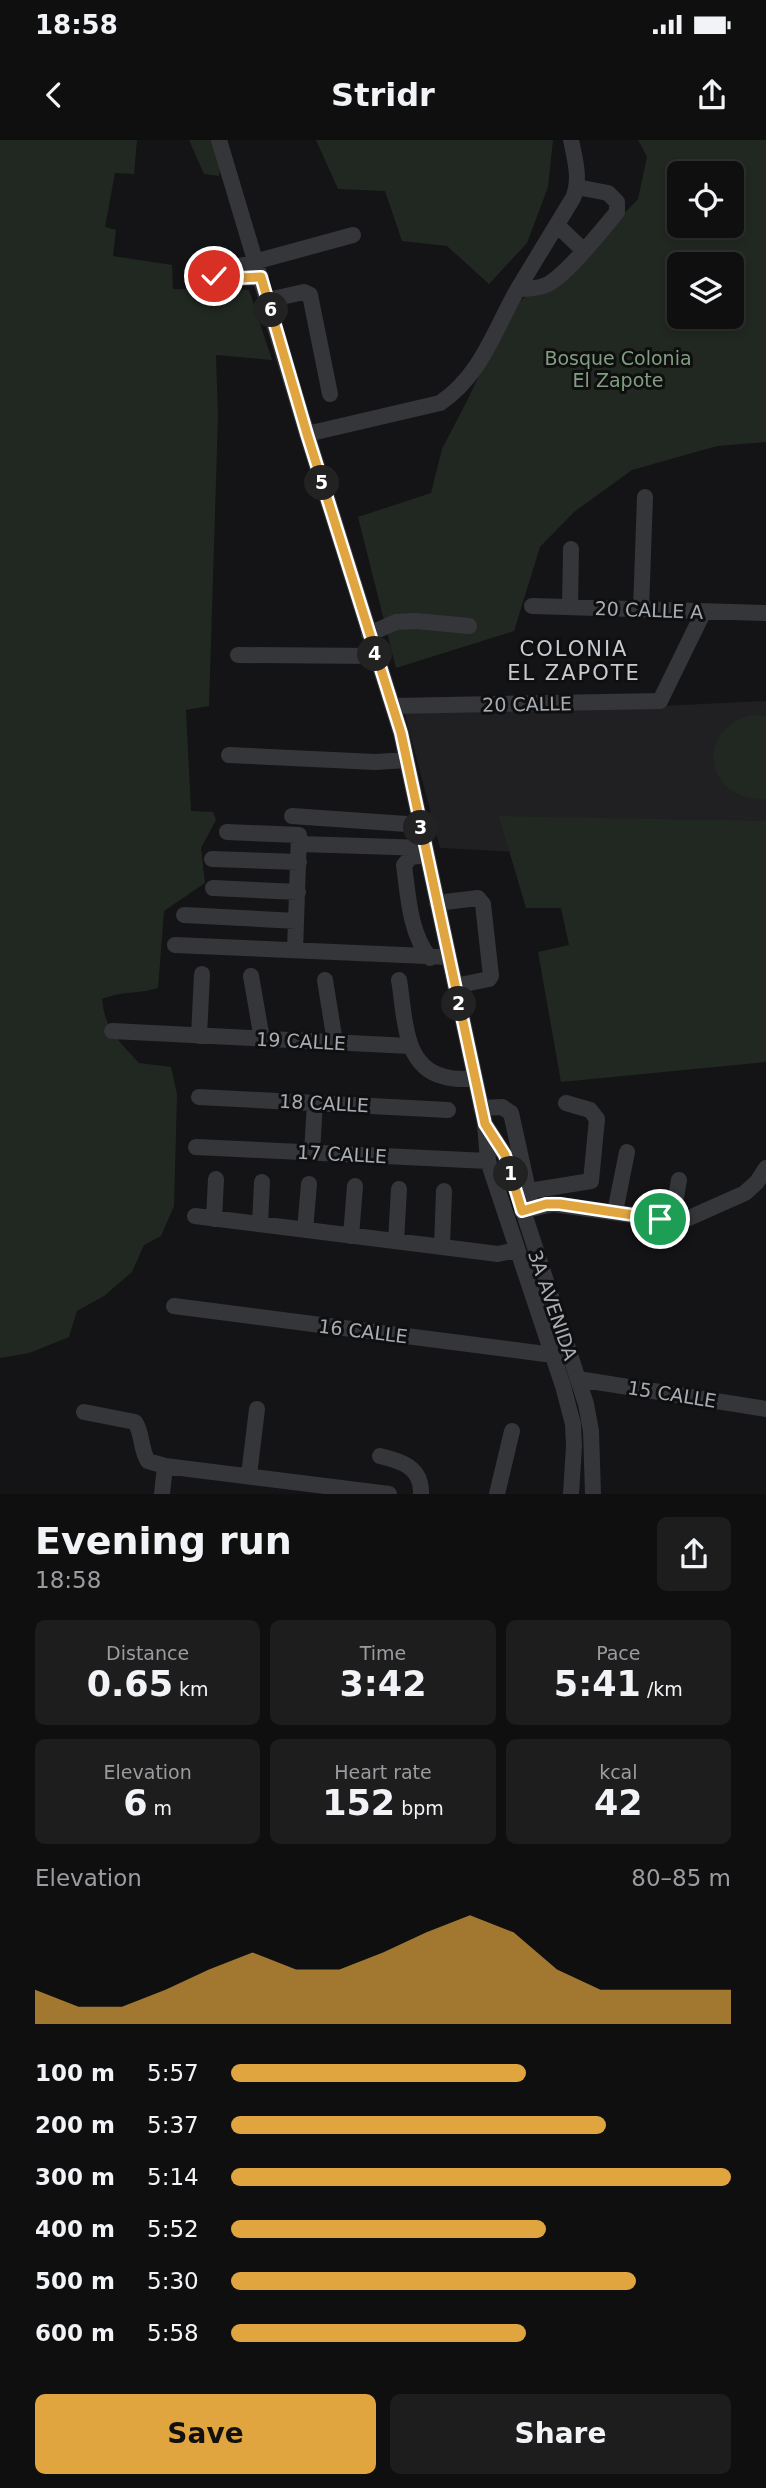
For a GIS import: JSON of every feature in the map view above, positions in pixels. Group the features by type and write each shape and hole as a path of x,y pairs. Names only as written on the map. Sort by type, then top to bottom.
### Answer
{"street":[{"name":"3A AVENIDA","path":"219,140 307,434 393,706 483,1116 488,1161 553,1355 573,1424 571,1494"},
{"path":"307,434 440,403 457,392 473,373 493,340 518,289 577,187 577,168 571,140"},
{"path":"518,289 534,289 548,284 584,251 617,212 617,202 608,193 577,187"},
{"path":"557,225 584,251"},
{"path":"259,269 353,235"},
{"path":"268,300 304,292 310,295 330,394"},
{"path":"641,610 645,496"},
{"path":"570,607 571,549"},
{"name":"20 CALLE A","path":"532,606 766,613"},
{"name":"20 CALLE","path":"393,706 660,701 703,612"},
{"path":"369,634 396,622 469,626"},
{"path":"238,655 376,656"},
{"path":"229,755 407,761"},
{"path":"292,816 421,825"},
{"path":"227,832 298,834 300,844 295,950"},
{"path":"300,844 426,852"},
{"path":"426,852 411,857 404,865 415,926 422,949 430,958"},
{"path":"212,859 299,862"},
{"path":"213,888 298,892"},
{"path":"437,903 478,898 483,904 491,976 455,986"},
{"path":"184,915 296,921"},
{"path":"175,945 449,957"},
{"path":"199,1035 202,974"},
{"path":"251,976 262,1039"},
{"path":"325,980 334,1042"},
{"path":"399,980 410,1046 418,1061 433,1073 451,1078 475,1079"},
{"name":"19 CALLE","path":"112,1031 410,1046"},
{"name":"18 CALLE","path":"199,1097 448,1110"},
{"path":"312,1152 315,1103"},
{"path":"529,1191 587,1183 593,1176 597,1119 590,1110 566,1103"},
{"path":"483,1116 502,1107 511,1113 529,1191 527,1210 553,1204 672,1220 698,1215 738,1197 751,1188 766,1168"},
{"name":"3A AVENIDA","path":"483,1116 505,1155 527,1210 578,1379 591,1431 593,1494"},
{"name":"17 CALLE","path":"196,1147 488,1161"},
{"path":"615,1212 627,1152"},
{"path":"214,1219 216,1179"},
{"path":"672,1220 679,1180"},
{"path":"260,1224 262,1182"},
{"path":"305,1230 309,1184"},
{"path":"351,1236 355,1186"},
{"path":"396,1241 399,1189"},
{"path":"442,1247 444,1191"},
{"path":"195,1216 498,1254 516,1250"},
{"name":"16 CALLE","path":"174,1306 553,1355"},
{"name":"15 CALLE","path":"578,1379 766,1409"},
{"path":"247,1476 257,1409"},
{"path":"84,1412 135,1422 140,1428 148,1461 165,1466 389,1494"},
{"path":"497,1494 512,1431"},
{"path":"380,1456 407,1463 416,1475 422,1489 421,1494"},
{"path":"162,1494 165,1466"}],"shaded area":[{"path":"766,701 766,867 728,862 440,848 402,703 662,706"}],"green space":[{"path":"0,140 137,140 134,174 115,173 105,227 116,230 113,256 172,265 173,289 249,290 272,360 216,355 218,416 209,706 186,710 191,811 213,812 216,820 201,848 205,883 164,911 158,988 102,999 110,1027 139,1063 171,1067 177,1094 174,1206 161,1236 144,1245 132,1272 104,1296 77,1311 69,1337 29,1353 0,1358"},
{"path":"189,140 214,140 222,159 219,176 204,174"},
{"path":"316,140 553,140 548,187 527,243 489,284 447,246 402,241 385,191 338,189"},
{"name":"Bosque Colonia El Zapote","path":"638,140 766,140 766,442 717,446 632,470 574,512 540,547 514,631 396,668 358,517 431,493 442,449 509,311 568,259 612,226 638,199 647,157"},
{"path":"751,715 766,716 766,799 746,797 730,789 720,778 714,764 714,749 720,735 733,723"},
{"path":"499,816 766,821 766,1062 561,1082 538,952 569,945 561,908 526,908"}],"district":[{"name":"COLONIA EL ZAPOTE","path":"574,661"}],"route":[{"path":"214,276 218,279 261,277 307,434 401,733 485,1124 505,1155 522,1211 546,1204 560,1204 660,1219"}]}
